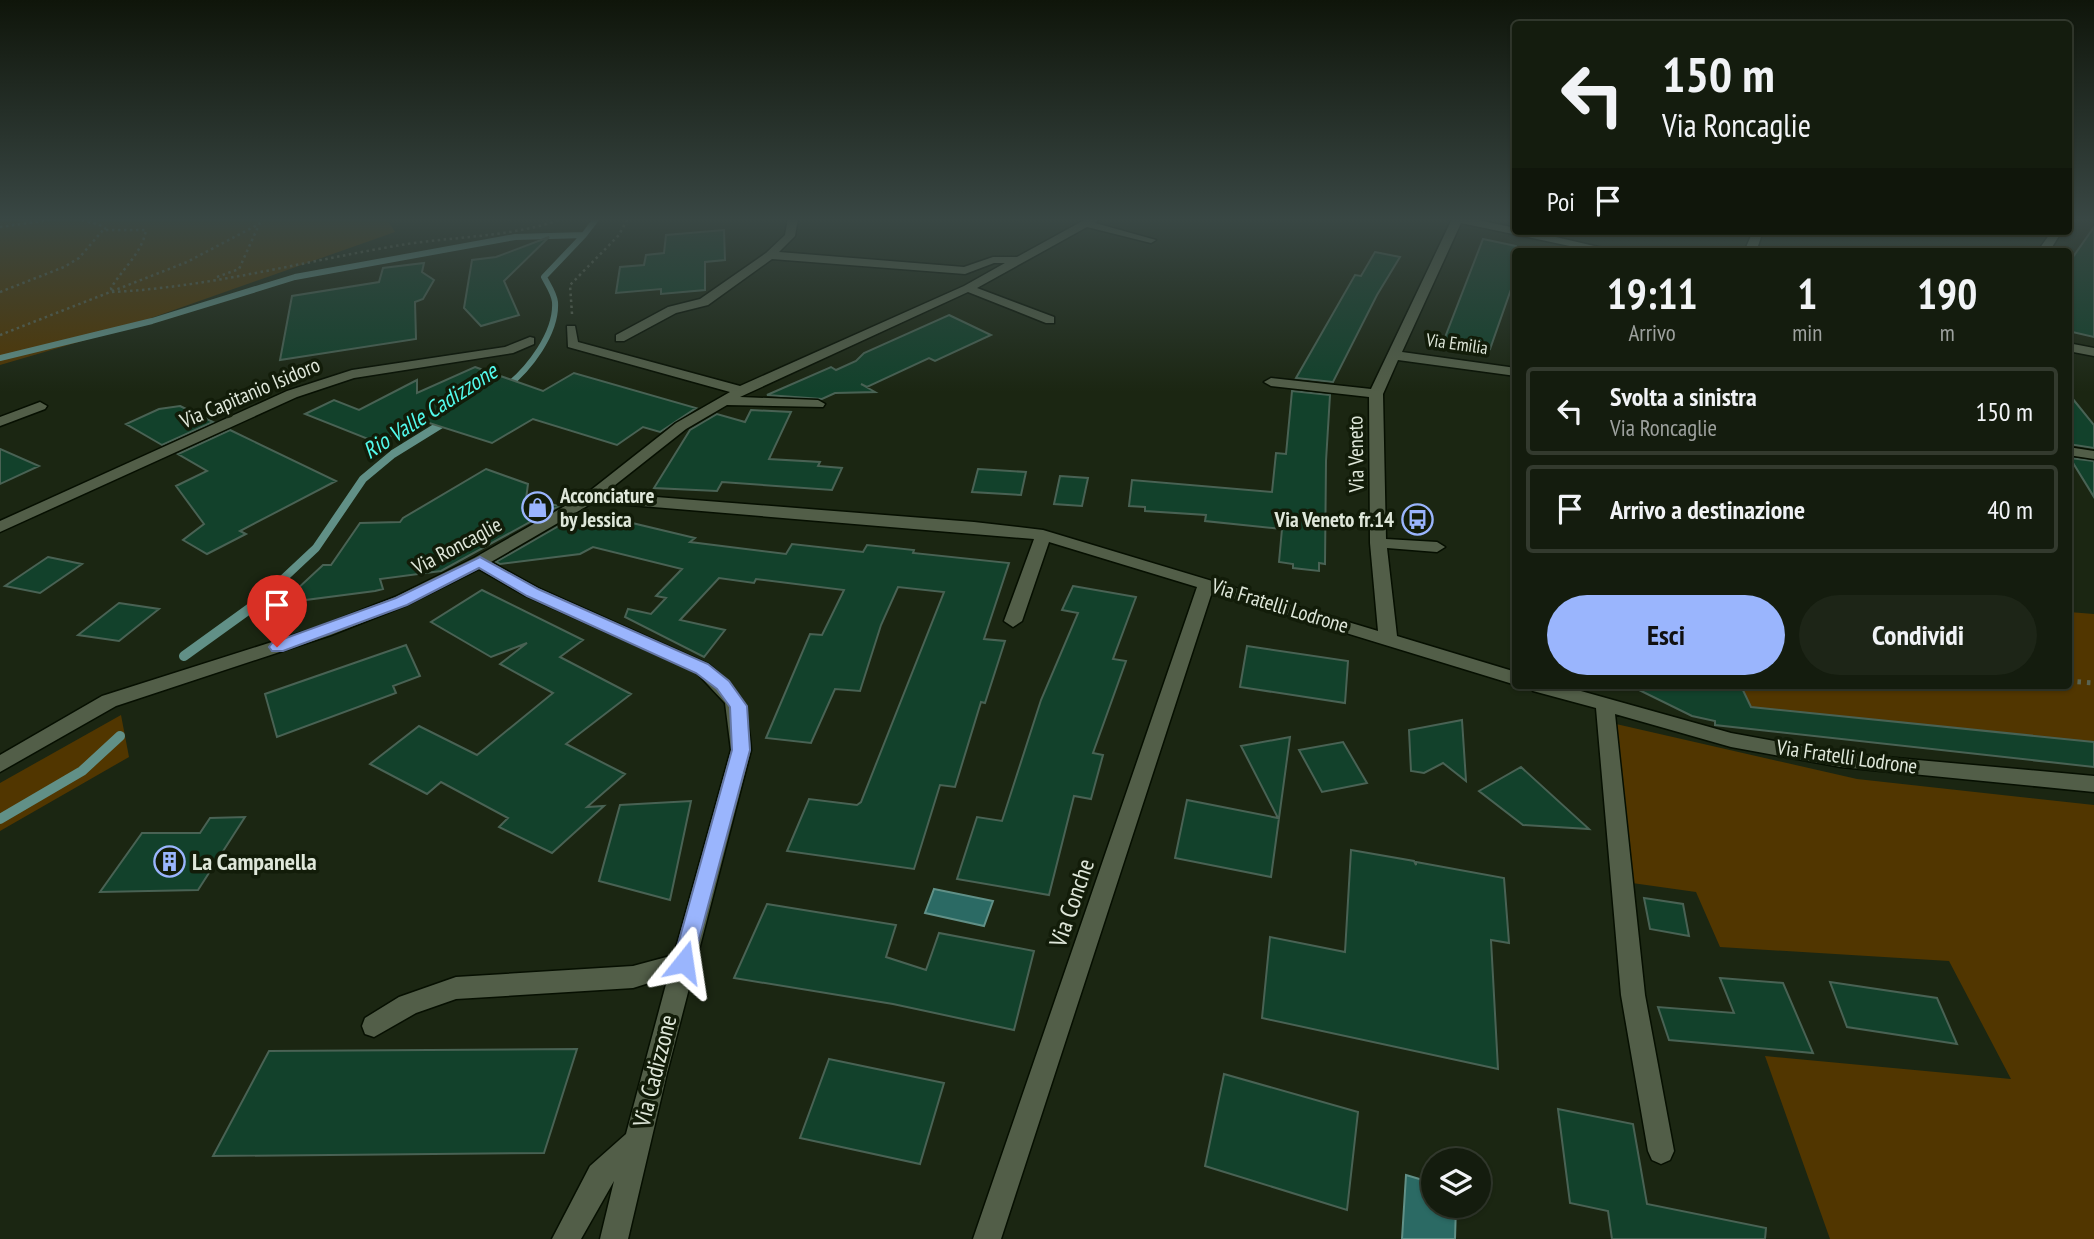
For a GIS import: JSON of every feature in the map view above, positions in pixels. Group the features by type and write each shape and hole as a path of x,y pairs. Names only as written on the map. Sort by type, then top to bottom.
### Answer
{"street":[{"path":"592,349 609,339 624,339 672,310 704,302 741,276"},
{"name":"Via Roncaglie","path":"0,764 109,701 325,631 401,601 480,562 591,497 681,426 741,391 990,276"},
{"name":"Via Veneto","path":"1388,640 1378,543 1376,394 1430,276"},
{"path":"968,288 1050,320"},
{"path":"568,335 572,344 741,391"},
{"name":"Via Capitanio Isidoro","path":"0,527 292,394 352,374 508,350 530,341"},
{"path":"2072,347 2094,352"},
{"name":"Via Emilia","path":"1394,355 1512,371"},
{"name":"Via Veneto","path":"1271,382 1376,394"},
{"path":"725,401 818,404"},
{"path":"0,422 40,406"},
{"path":"2072,452 2094,455"},
{"name":"Via Fratelli Lodrone","path":"591,497 974,527 1043,535 1512,678"},
{"path":"1013,621 1043,535"},
{"path":"1378,543 1437,547"},
{"name":"Via Cadizzone","path":"480,562 493,572 532,592 723,685 738,706 741,750 726,777 684,962 614,1239"},
{"name":"Via Conche","path":"987,1239 1207,583"},
{"name":"Via Fratelli Lodrone","path":"1550,689 1731,740 1841,760 2094,784"},
{"path":"1605,706 1633,995 1661,1151"},
{"path":"374,1026 408,1005 456,988 633,977 684,962"},
{"path":"566,1239 600,1176 637,1142"}],"path":[{"path":"0,292 43,276"},
{"path":"112,292 111,288 118,276"},
{"path":"0,335 152,276"},
{"path":"209,280 220,276"},
{"path":"112,292 181,287 232,276"},
{"path":"568,335 573,302 570,285 579,276"},
{"path":"2072,681 2094,683"}],"shaded area":[{"path":"0,276 271,276 106,334 0,365"},
{"path":"2072,612 2094,614 2094,767 1768,731 1692,716 1642,689 2072,689"},
{"path":"121,715 129,757 0,831 0,783"},
{"path":"1616,724 1857,779 2094,805 2094,1239 1830,1239 1765,1056 2011,1079 1949,961 1720,947 1696,892 1632,883"}],"water":[{"path":"934,889 993,901 984,926 925,913"},
{"path":"1406,1175 1421,1179 1421,1218 1456,1218 1455,1239 1402,1239"}],"building":[{"path":"381,276 428,276 434,280 423,299 415,302 416,339 280,360 292,296 379,282"},
{"path":"469,276 509,276 504,281 519,315 481,326 464,308"},
{"path":"619,276 705,276 705,290 661,294 661,289 616,293"},
{"path":"1355,276 1389,276 1333,382 1296,378"},
{"path":"1469,276 1512,276 1512,286 1490,349 1444,340"},
{"path":"2072,276 2094,276 2094,337 2072,332"},
{"path":"949,315 991,335 935,361 929,358 867,387 861,384 875,392 835,393 822,399 767,395 831,367 836,370 856,361 864,353"},
{"path":"475,367 543,391 574,373 696,408 660,432 643,427 617,445 533,419 492,443 420,420 378,443 305,414 334,400 359,410 417,380 417,393"},
{"path":"1292,391 1330,395 1325,564 1319,563 1319,571 1293,568 1293,564 1279,562 1282,529 1205,521 1206,515 1145,511 1145,507 1129,506 1132,480 1272,492 1276,453 1286,454"},
{"path":"2072,398 2094,425 2094,448 2072,445"},
{"path":"180,406 213,422 162,445 126,424 159,409"},
{"path":"751,410 791,412 769,459 820,462 818,466 842,468 832,490 722,482 717,491 654,488 690,430 717,414 745,422"},
{"path":"230,430 336,481 240,531 246,534 207,554 183,540 204,524 176,486 207,471 178,454"},
{"path":"0,449 39,466 0,484"},
{"path":"2072,458 2094,461 2094,497 2072,461"},
{"path":"486,469 528,484 526,499 559,506 441,571 380,579 383,589 375,591 282,603 323,565 331,565 360,523 400,522"},
{"path":"978,469 1026,472 1021,495 972,492"},
{"path":"1060,476 1088,478 1082,506 1054,504"},
{"path":"583,512 613,519 630,527 632,523 695,538 690,542 786,554 792,544 863,552 867,545 914,550 913,553 1009,563 984,639 1005,641 985,703 981,702 955,787 940,785 914,869 787,851 809,799 857,805 861,802 944,592 898,587 881,625 860,691 835,689 811,743 766,738 810,634 822,635 844,590 756,579 754,583 719,578 680,620 725,630 704,657 625,617 628,609 651,614 666,598 656,596 682,569 593,547 580,554 500,564 496,562"},
{"path":"48,557 82,564 40,593 5,586"},
{"path":"1073,586 1136,597 1113,659 1126,661 1093,753 1103,755 1091,799 1074,796 1049,895 957,879 977,817 1002,821 1041,700 1078,613 1062,610"},
{"path":"482,590 583,640 560,657 631,694 566,744 625,774 587,807 604,806 552,853 499,827 508,818 441,782 427,794 370,764 419,726 477,755 553,693 500,664 527,643 491,657 431,622"},
{"path":"119,603 159,609 119,641 78,635"},
{"path":"406,645 420,676 393,686 396,693 277,737 265,694"},
{"path":"1247,646 1348,661 1345,703 1240,687"},
{"path":"1637,689 1742,689 1751,707 2094,742 2094,767 1715,725 1715,721 1692,716"},
{"path":"1462,720 1466,781 1443,763 1424,773 1411,771 1409,730"},
{"path":"1290,737 1271,877 1175,858 1187,800 1278,818 1241,746"},
{"path":"1343,742 1367,783 1322,792 1299,750"},
{"path":"1521,767 1589,829 1523,825 1479,791"},
{"path":"691,801 670,900 599,881 620,805"},
{"name":"La Campanella","path":"245,817 198,890 100,892 142,833 200,833 210,818"},
{"path":"1351,850 1414,861 1416,865 1416,862 1504,878 1509,943 1491,940 1498,1069 1262,1018 1270,937 1345,952"},
{"path":"1644,898 1683,904 1689,936 1650,929"},
{"path":"767,904 896,925 886,957 926,970 939,933 1034,951 1014,1030 893,1004 734,978"},
{"path":"1720,978 1783,983 1813,1053 1669,1040 1658,1007 1734,1013"},
{"path":"1830,982 1937,998 1957,1044 1847,1027"},
{"path":"577,1049 544,1153 213,1156 269,1051"},
{"path":"829,1059 944,1083 920,1164 800,1138"},
{"path":"1224,1074 1358,1112 1347,1210 1205,1166"},
{"path":"1558,1109 1633,1124 1647,1204 1766,1228 1765,1239 1612,1239 1608,1211 1570,1203"}],"waterway":[{"path":"0,358 152,321 301,276"},
{"name":"Rio Valle Cadizzone","path":"506,387 532,360 551,326 555,302 545,276"},
{"name":"Rio Valle Cadizzone","path":"254,606 316,548 363,479 393,454 448,420"},
{"name":"Rio Valle Cadizzone","path":"184,656 256,604"},
{"name":"Rio Valle Cadizzone","path":"0,819 82,771 120,736"}],"place":[{"name":"Acconciature by Jessica","path":"537,508"},
{"name":"Via Veneto fr.14","path":"1417,520"},
{"name":"La Campanella","path":"169,862"}],"route":[{"path":"277,647 401,601 480,562 493,572 532,592 702,668 723,685 738,706 741,750 684,962"}]}
